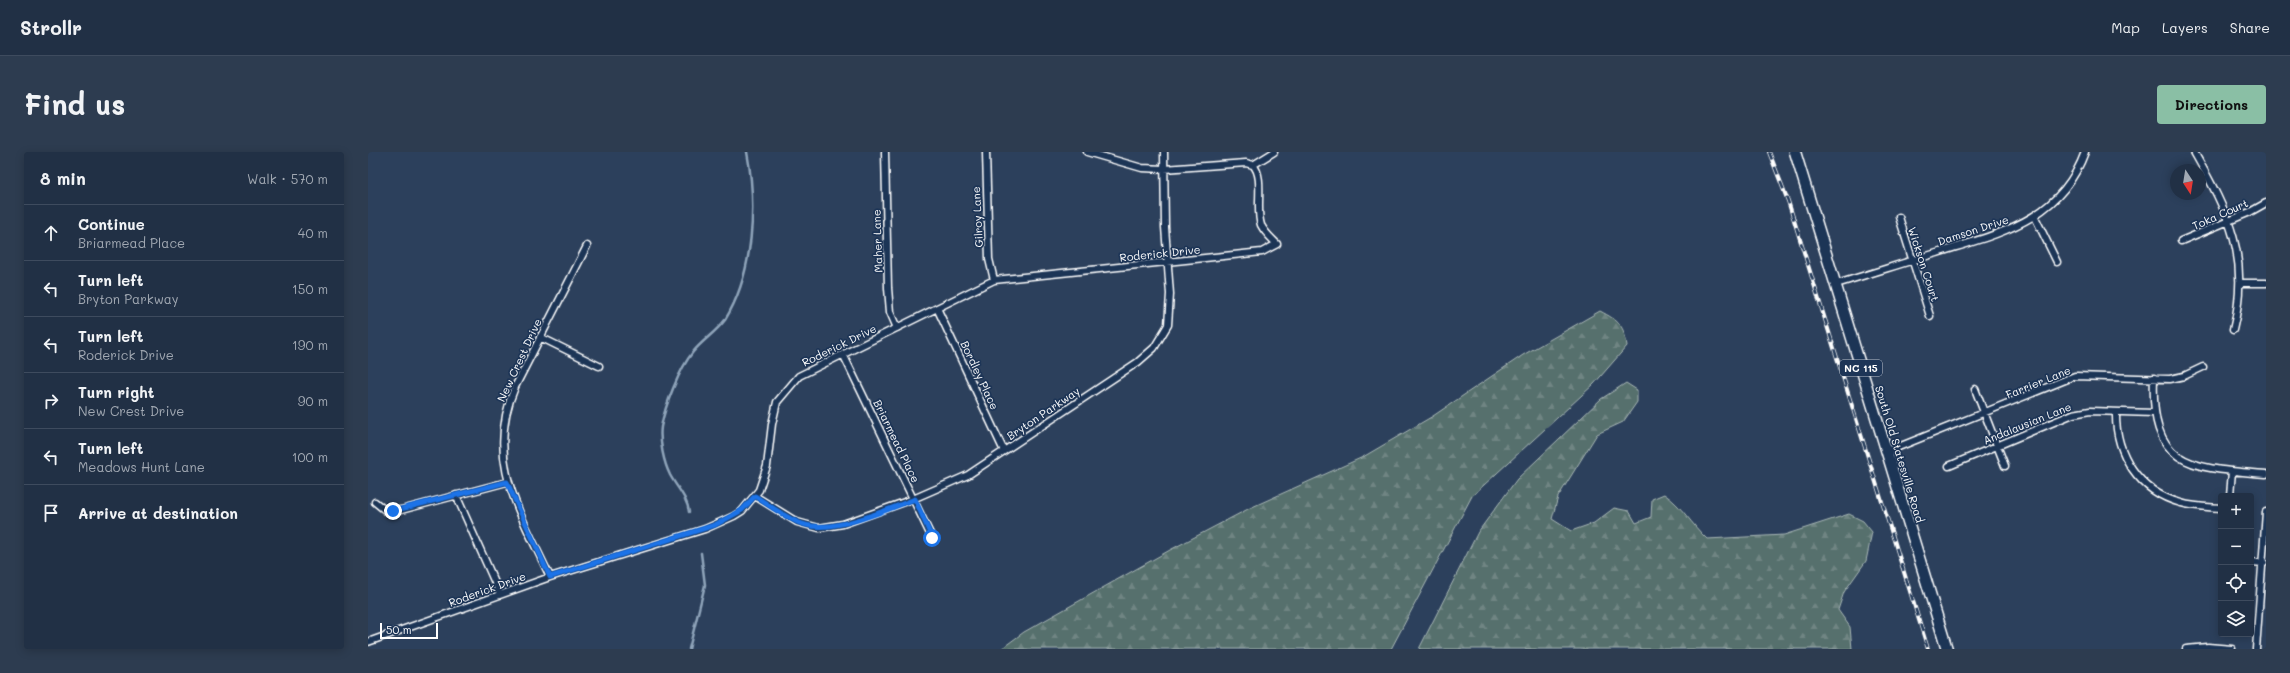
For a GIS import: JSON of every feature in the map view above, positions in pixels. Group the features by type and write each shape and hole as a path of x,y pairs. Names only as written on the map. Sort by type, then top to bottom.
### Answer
{"main road":[{"name":"South Old Statesville Road","path":"1795,152 1947,649"}],"street":[{"name":"Maher Lane","path":"885,152 888,288 890,312 897,328"},
{"name":"Gilroy Lane","path":"986,152 989,259 994,280"},
{"path":"1086,152 1142,168 1164,169 1246,163 1253,165 1274,152"},
{"name":"Bryton Parkway","path":"755,496 797,522 819,528 843,524 915,499 968,475 1138,362 1154,348 1168,325 1170,294 1167,263 1164,152"},
{"name":"Damson Drive","path":"1836,284 2005,231 2035,216 2050,206 2065,188 2077,171 2085,152"},
{"path":"2194,152 2224,209 2240,263 2240,282 2233,330"},
{"name":"Roderick Drive","path":"368,642 550,577 715,525 742,510 755,496 764,480 772,424 778,402 799,376 994,280 1262,252 1277,244 1268,235 1261,224 1258,174 1253,165"},
{"name":"Toka Court","path":"2181,241 2266,203"},
{"path":"2035,216 2057,262"},
{"name":"Wickson Court","path":"1899,217 1930,316"},
{"name":"New Crest Drive","path":"550,577 507,482 502,450 506,412 515,387 587,246"},
{"path":"2240,282 2266,283"},
{"name":"Bordley Place","path":"937,308 1004,451"},
{"path":"540,337 599,366"},
{"name":"Briarmead Place","path":"843,354 915,499 932,538"},
{"name":"Farrier Lane","path":"1886,452 1985,414 2075,376 2154,378 2184,376 2203,367"},
{"path":"2154,378 2154,413 2160,434 2168,446 2179,456 2198,467 2266,474"},
{"path":"1975,389 2005,466"},
{"name":"Andalausian Lane","path":"1949,466 2073,414 2090,411 2154,413"},
{"path":"2116,412 2116,429 2123,454 2132,469 2143,482 2157,493 2177,502 2218,508"},
{"path":"2230,493 2232,471"},
{"path":"375,502 380,508 393,511 507,482"},
{"path":"456,495 500,594"},
{"path":"2256,649 2264,563 2266,512"},
{"path":"2254,562 2264,563"},
{"path":"2186,649 2208,647 2232,649"}],"green space":[{"path":"1600,311 1620,324 1627,346 1594,384 1472,496 1391,649 1001,649 1024,632 1170,550 1250,508 1363,457 1433,416 1523,355"},
{"path":"1626,383 1637,390 1637,402 1623,422 1597,434 1558,497 1552,519 1571,531 1594,523 1614,508 1629,511 1636,523 1651,517 1652,499 1664,494 1676,504 1707,539 1784,535 1849,514 1863,521 1872,532 1866,561 1844,592 1838,610 1850,627 1852,649 1419,649 1478,532 1517,479 1601,399"}],"waterway":[{"path":"689,512 684,497 670,475 662,452 661,427 669,399 683,368 693,352 725,320 735,301 742,281 751,238 752,216 752,194 747,152"},
{"path":"689,649 705,585 701,553"}],"railway":[{"path":"1769,152 1788,201 1928,649"}],"route":[{"path":"393,511 507,482 550,577 705,529 724,521 742,510 755,496 797,522 819,528 843,524 915,499 932,538"}]}
